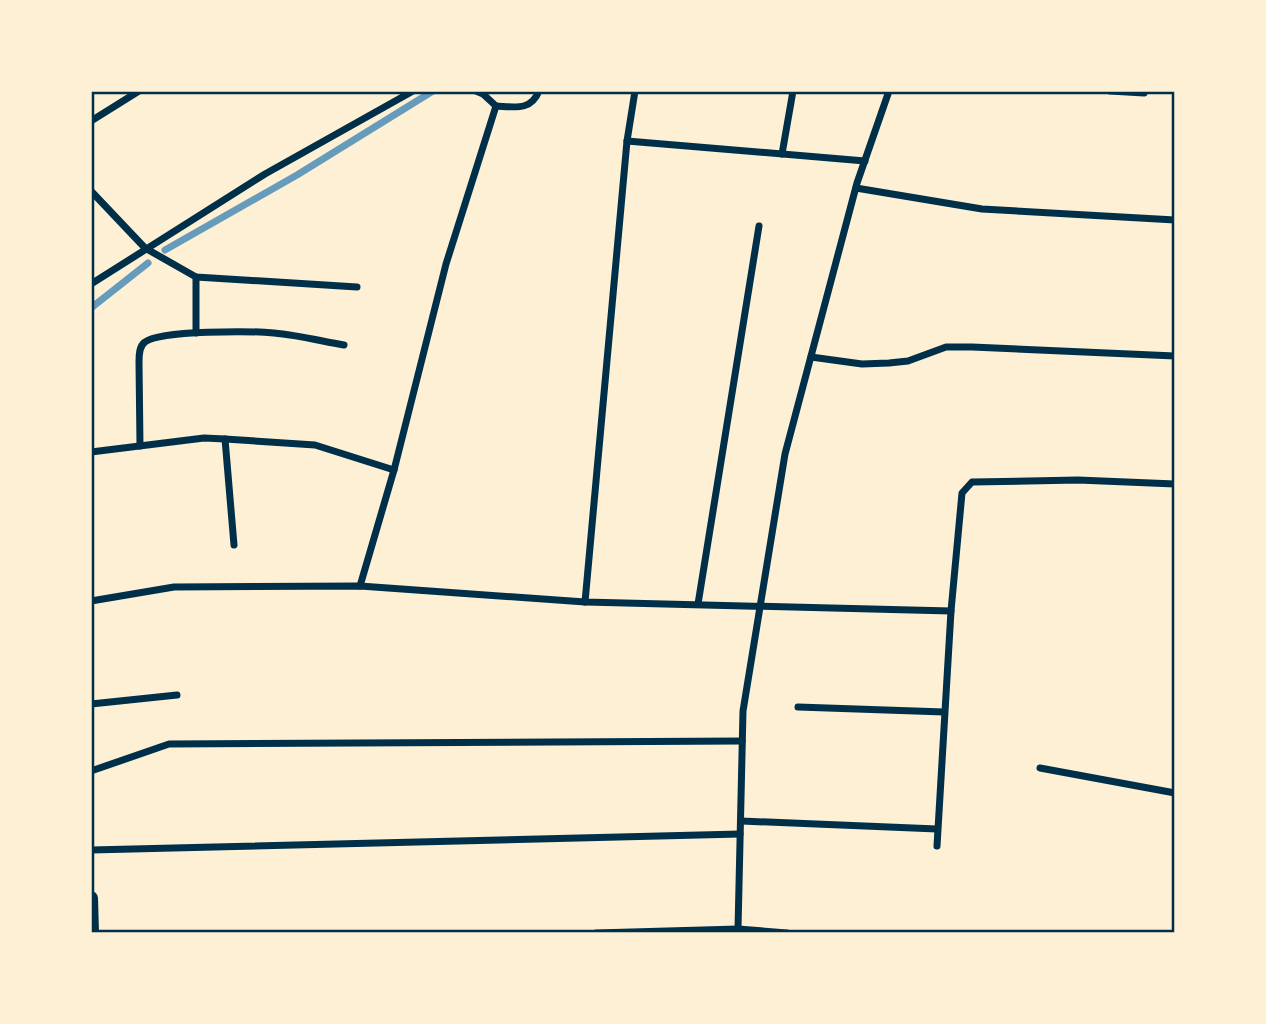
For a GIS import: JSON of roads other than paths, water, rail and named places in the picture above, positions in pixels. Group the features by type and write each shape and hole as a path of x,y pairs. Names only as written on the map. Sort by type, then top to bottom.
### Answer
{"main road":[{"path":"91,898 92,933"}],"street":[{"path":"91,121 139,91"},
{"path":"91,284 254,180 413,91"},
{"path":"476,91 496,106 520,108 535,100 539,91"},
{"path":"585,602 627,141 635,91"},
{"path":"782,154 793,91"},
{"path":"738,929 743,711 785,454 856,188 889,91"},
{"path":"1110,91 1144,93"},
{"path":"359,586 394,470 446,264 496,106"},
{"path":"627,141 865,161"},
{"path":"856,188 982,209 1175,220"},
{"path":"91,191 145,248 196,277 357,288"},
{"path":"698,604 759,226"},
{"path":"196,277 196,333"},
{"path":"140,446 140,349 144,342 196,333 274,333 344,345"},
{"path":"811,357 862,364 889,363 908,360 946,347 1175,356"},
{"path":"91,452 204,438 315,444 394,470"},
{"path":"225,439 234,545"},
{"path":"937,846 951,611 962,493 972,482 1078,480 1175,484"},
{"path":"91,601 174,587 359,586 585,602 951,611"},
{"path":"91,704 177,695"},
{"path":"798,706 944,712"},
{"path":"91,771 169,744 742,741"},
{"path":"1040,768 1175,793"},
{"path":"741,821 937,829"},
{"path":"91,850 740,834"},
{"path":"597,933 738,929 787,933"}],"waterway":[{"path":"165,250 297,175 433,91"},
{"path":"91,308 148,263"}]}
